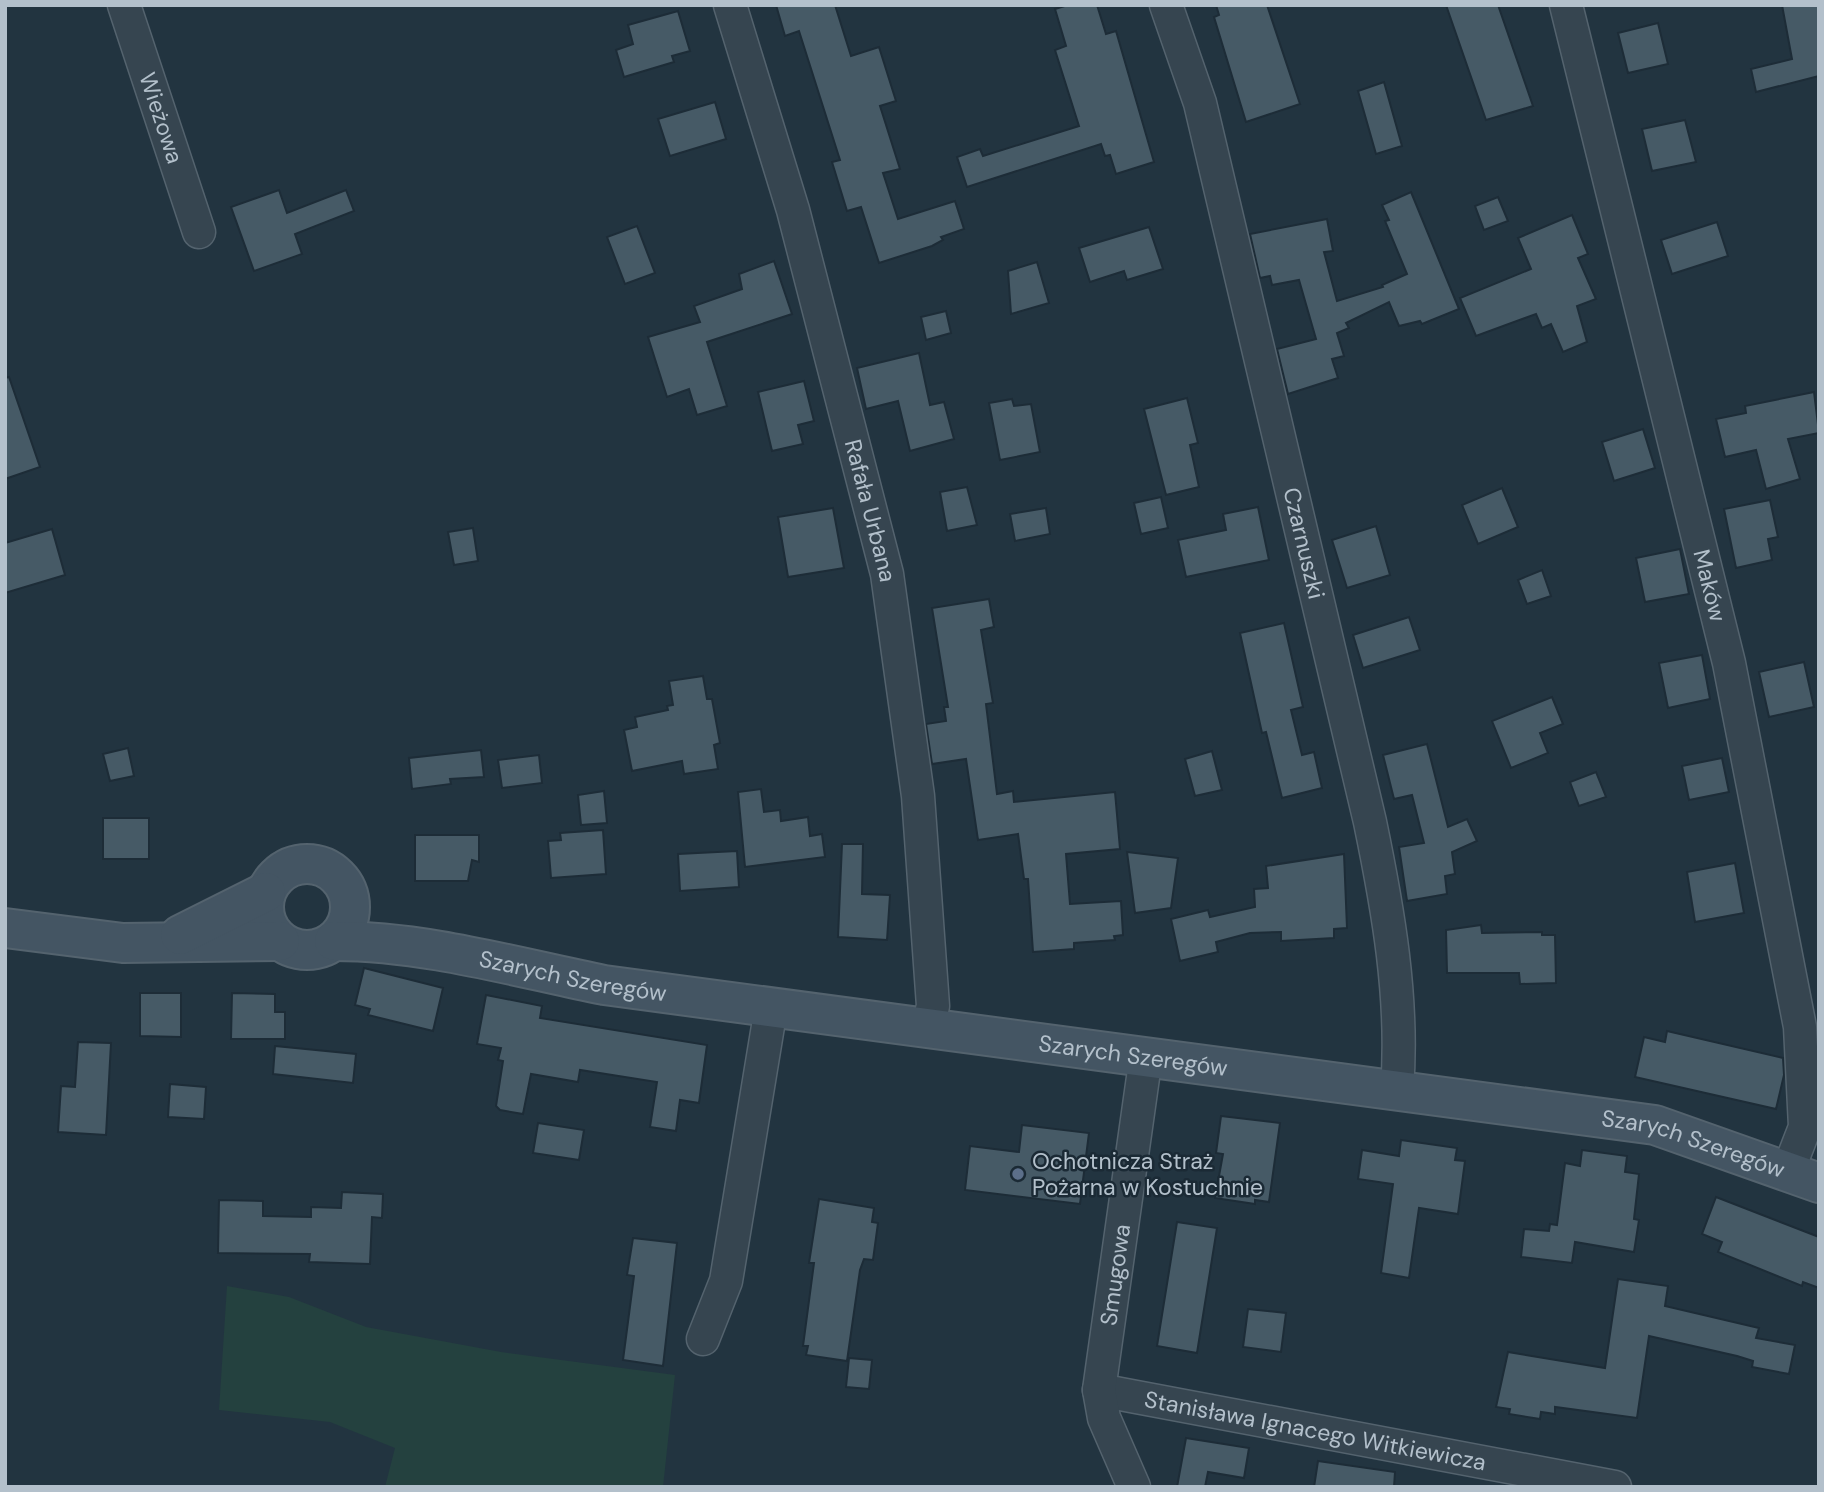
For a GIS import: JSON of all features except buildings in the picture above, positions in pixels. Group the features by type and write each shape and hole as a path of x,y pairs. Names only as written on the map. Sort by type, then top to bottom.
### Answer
{"street":[{"name":"Wieżowa","path":"124,5 199,232"},
{"name":"Rafała Urbana","path":"730,5 793,210 887,574 918,796 933,1006 927,1028"},
{"name":"Czarnuszki","path":"1166,5 1200,103 1370,822 1391,925 1399,1062 1397,1089"},
{"name":"Maków","path":"1566,5 1729,663 1800,1027 1805,1127 1803,1177"},
{"path":"5,928 123,943 168,940 280,941 305,950 320,948 334,941 344,930 350,915 350,900 346,886 336,874 323,866 308,863 282,870 266,892 168,940"},
{"name":"Szarych Szeregów","path":"346,886 364,903 441,950"},
{"path":"266,892 265,918 280,941"},
{"name":"Szarych Szeregów","path":"334,941 364,941 441,950 604,985 1655,1125 1803,1177"},
{"path":"703,1339 726,1281 771,1008"},
{"name":"Smugowa","path":"1134,1487 1104,1418 1100,1390 1146,1056"},
{"name":"Stanisława Ignacego Witkiewicza","path":"1100,1390 1615,1487"}],"green space":[{"path":"227,1286 289,1297 366,1327 501,1352 675,1375 663,1487 385,1487 395,1448 330,1422 219,1410"}],"place":[{"name":"Ochotnicza Straż Pożarna w Kostuchnie","path":"1018,1174"}]}
